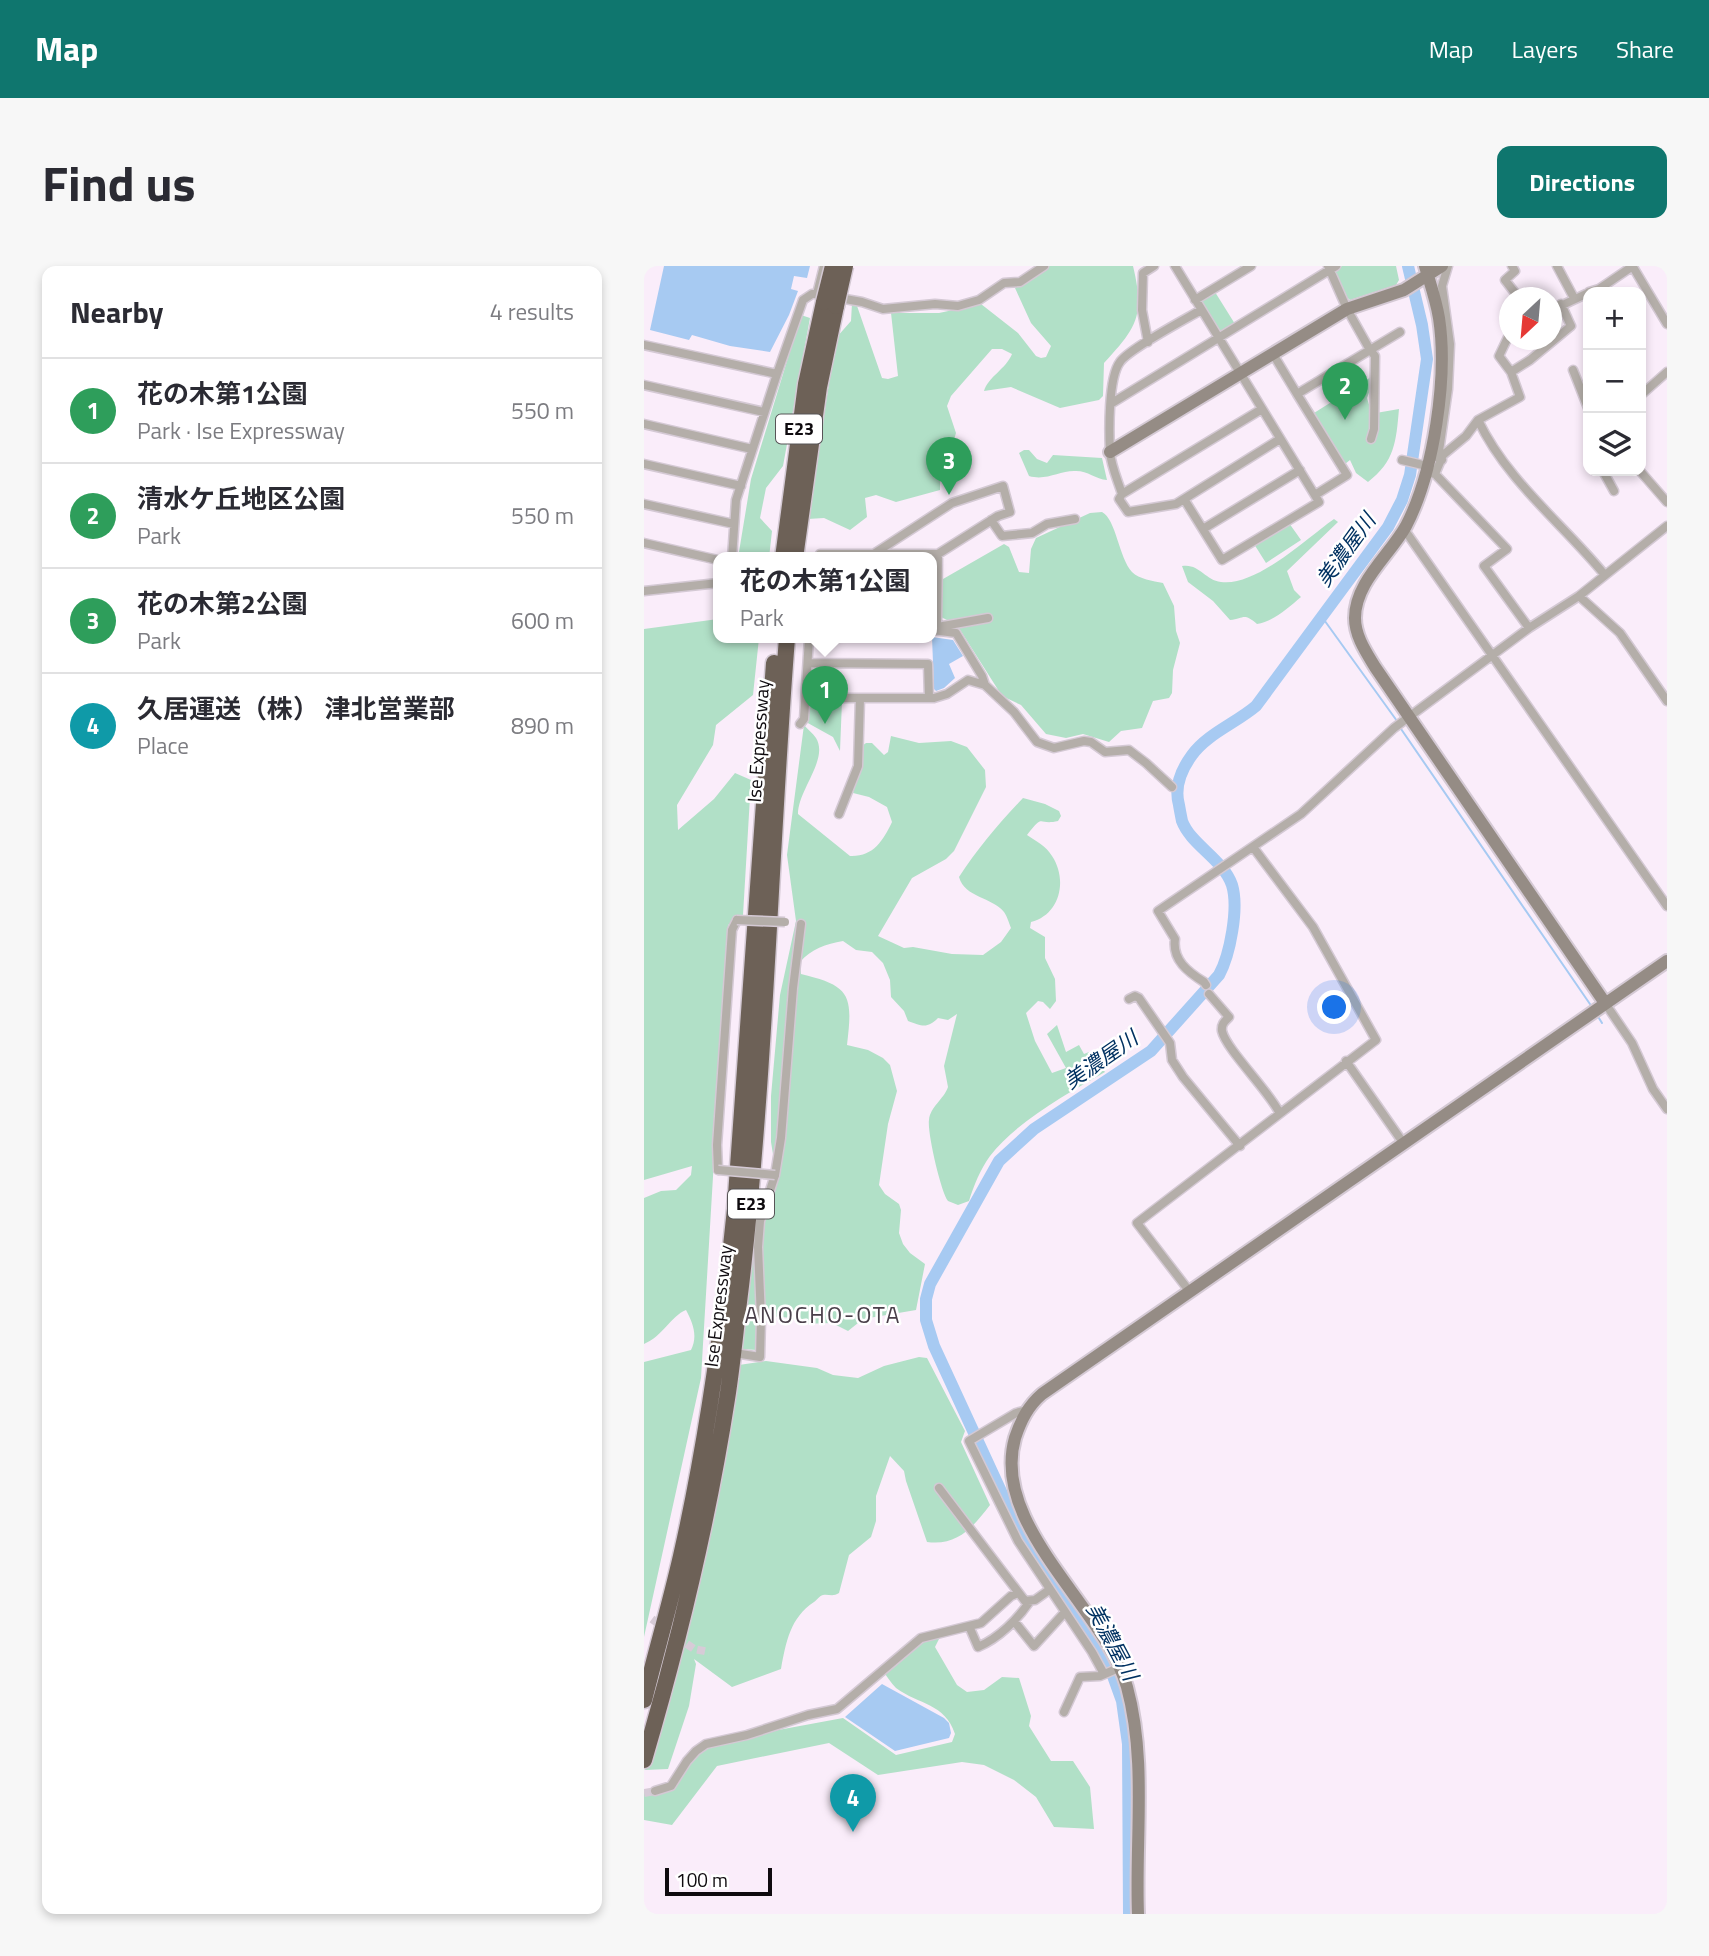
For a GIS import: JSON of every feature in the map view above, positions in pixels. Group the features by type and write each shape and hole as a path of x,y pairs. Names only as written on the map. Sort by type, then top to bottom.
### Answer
{"highway":[{"name":"E23","path":"784,552 806,384 833,266"},
{"name":"E23","path":"796,552 817,400 825,301 845,266"},
{"name":"Ise Expressway","path":"644,1700 681,1555 718,1353 735,1209 783,643"},
{"name":"Ise Expressway","path":"644,1760 684,1615 712,1487 727,1398 750,1219 783,643"}],"street":[{"path":"824,266 825,301"},
{"path":"732,552 736,500 803,300 812,294 825,301 862,302 883,309 935,304 958,306 979,300 1004,283 1020,282 1044,266"},
{"path":"1148,342 1142,310 1143,273 1154,266"},
{"path":"1175,266 1319,502 1222,560 1184,499"},
{"path":"1195,300 1251,266"},
{"path":"1110,452 1347,309 1404,290 1425,274 1442,266"},
{"path":"1442,460 1438,458 1448,389 1450,344 1442,286 1448,266"},
{"path":"1510,287 1505,280 1515,271 1512,266"},
{"path":"1557,266 1574,298"},
{"path":"1597,287 1633,266 1667,324"},
{"path":"1112,403 1331,267 1347,309 1376,356 1374,429 1371,439"},
{"path":"1425,274 1439,318 1441,364 1439,397 1427,469 1404,529 1374,571 1363,592 1355,619 1362,645 1633,1043 1653,1089 1667,1109"},
{"path":"1562,304 1583,294"},
{"path":"1562,306 1571,326 1562,333"},
{"path":"1122,494 1110,452 1113,380 1118,364 1201,310"},
{"path":"1297,394 1400,332"},
{"path":"644,345 776,374"},
{"path":"1427,469 1442,460 1443,455 1466,436 1478,420 1520,397 1511,372 1499,356 1502,350"},
{"path":"1511,372 1542,350"},
{"path":"1273,354 1347,475 1315,495"},
{"path":"1573,370 1583,395"},
{"path":"1646,391 1667,372"},
{"path":"644,385 764,412"},
{"path":"1262,409 1122,494 1119,499 1128,512 1171,506 1280,439"},
{"path":"1478,420 1515,479 1580,545 1604,574"},
{"path":"644,424 752,449"},
{"path":"1402,460 1427,469 1507,549 1484,566 1529,628"},
{"path":"644,464 741,486"},
{"path":"1203,529 1300,470"},
{"path":"1606,476 1614,491"},
{"path":"1644,476 1667,502"},
{"path":"877,552 952,503 1003,485 1010,513 998,516 938,554 937,566"},
{"path":"644,504 734,524"},
{"path":"991,520 1002,536 1032,533 1047,524 1075,519"},
{"path":"1206,985 1184,970 1174,947 1175,939 1158,911 1301,814 1410,716 1529,628 1579,596 1667,526"},
{"path":"1404,529 1667,906"},
{"path":"644,543 713,559"},
{"path":"644,591 713,584"},
{"path":"1579,596 1620,633 1667,701"},
{"path":"937,627 988,618"},
{"path":"937,629 956,633 985,685"},
{"path":"800,724 804,719 810,643"},
{"path":"808,663 928,664 929,698"},
{"path":"806,698 929,698 942,696 968,680 985,685 1014,712 1040,744 1054,748 1084,741 1105,752 1129,750 1172,787"},
{"path":"839,814 858,766 860,698"},
{"path":"1190,1292 1137,1223 1376,1040 1313,927 1253,847"},
{"path":"775,1175 718,1170 717,1145 733,925 737,920 785,922"},
{"path":"741,1354 760,1357 758,1234 775,1175 781,1138 801,924"},
{"path":"1138,1914 1136,1723 1119,1668 1105,1641 1047,1556 1031,1528 1014,1488 1010,1468 1014,1443 1027,1410 1042,1394 1667,961"},
{"path":"1209,994 1229,1017 1222,1025 1222,1032 1279,1112"},
{"path":"1129,999 1135,996 1139,998 1170,1043 1172,1060 1183,1077 1240,1146"},
{"path":"1346,1061 1404,1144"},
{"path":"1027,1410 1016,1413 969,1441 1018,1541 1105,1674"},
{"path":"939,1488 1024,1601 1030,1601"},
{"path":"970,1626 978,1647 989,1642 1014,1620 1030,1601 1049,1590"},
{"path":"655,1791 671,1786 687,1761 706,1744 837,1709 921,1639 981,1623 1018,1593"},
{"path":"1014,1620 1034,1646 1065,1612"},
{"path":"1064,1712 1078,1679 1084,1675 1105,1674 1119,1668"}],"green space":[{"path":"1046,266 1133,266 1138,309 1131,330 1104,363 1103,396 1099,400 1060,408 1011,387 984,391 1012,354 1002,349 992,349 951,396 947,406 956,433 953,443 940,462 940,490 896,502 876,495 865,498 867,517 850,530 824,518 808,519 836,338 851,321 852,303 856,303 882,378 898,376 891,313 939,313 981,304 1018,333 1036,356 1041,358 1046,357 1051,346 1031,323 1015,288"},
{"path":"1342,266 1396,266 1399,280 1396,285 1350,300 1336,278 1336,270"},
{"path":"1215,292 1235,324 1221,332 1201,303 1202,299"},
{"path":"801,315 810,318 783,466 766,488 760,518 772,531 770,552 739,552 751,479"},
{"path":"1371,377 1367,398 1372,419 1367,439 1370,444 1376,413 1399,409 1397,431 1389,458 1368,482 1356,473 1350,460 1345,464 1314,413"},
{"path":"1029,450 1037,459 1047,463 1053,455 1102,458 1107,480 1079,471 1041,477 1029,476 1019,453"},
{"path":"1102,512 1111,522 1132,572 1142,578 1163,583 1174,606 1180,643 1169,698 1153,701 1142,728 1121,731 1109,742 1083,734 1066,738 1046,734 1021,705 1002,696 957,625 941,617 943,579 1004,544 1009,547 1019,572 1029,573 1031,549 1036,538 1090,513"},
{"path":"1334,519 1338,522 1287,571 1294,590 1301,597 1280,614 1257,624 1246,617 1230,620 1213,601 1188,582 1182,566 1198,569 1215,581 1235,582 1265,569"},
{"path":"1289,523 1301,540 1266,563 1254,544"},
{"path":"713,620 713,643 758,643 753,695 716,725 713,745 677,805 678,830 714,799 735,773 751,780 743,915 728,925 701,1378 644,1637 644,1362 691,1350 694,1335 686,1310 644,1344 644,1198 661,1191 676,1190 691,1175 692,1166 644,1180 644,629"},
{"path":"812,701 842,701 840,751 833,737 806,722 808,705"},
{"path":"804,725 816,738 819,755 798,814 850,856 871,851 892,822 887,807 869,797 853,793 862,763 862,746 866,743 872,743 884,755 888,752 891,736 919,743 951,741 967,747 985,770 986,787 954,851 946,859 912,878 878,936 904,948 983,955 1001,942 1011,928 1005,914 993,903 967,889 959,877 989,836 1023,798 1059,811 1061,816 1058,821 1041,821 1027,835 1052,856 1060,875 1060,886 1055,904 1041,918 1031,922 1030,928 1045,937 1045,958 1055,979 1056,1001 1050,1009 1038,1001 1026,1013 1035,1041 1052,1073 1066,1068 1047,1034 1057,1025 1066,1052 1079,1045 1084,1054 1089,1052 1105,1072 1043,1109 1001,1143 986,1161 969,1201 958,1205 948,1201 935,1162 929,1120 948,1087 944,1066 957,1014 948,1020 938,1018 927,1025 908,1021 904,1011 891,997 890,980 883,963 872,952 856,950 843,941 814,950 800,962 801,974 830,983 845,995 849,1014 847,1045 868,1050 890,1065 897,1091 888,1124 879,1185 885,1194 899,1204 899,1233 903,1244 925,1264 916,1310 863,1319 848,1331 832,1323 801,1324 792,1318 758,1315 757,1350 742,1349 751,1250 755,1247 777,1179 771,1142 771,1096 780,995 796,921 787,855"},
{"path":"919,1357 927,1358 965,1431 961,1442 990,1505 971,1527 956,1538 927,1542 904,1471 890,1456 876,1496 876,1521 871,1537 849,1555 839,1593 822,1596 799,1615 787,1640 781,1669 732,1687 694,1659 696,1664 689,1706 668,1769 645,1770 681,1655 739,1365 766,1361 817,1368 833,1375 858,1378 884,1366"},
{"path":"930,1637 939,1639 935,1647 957,1685 967,1692 984,1690 1002,1677 1019,1678 1031,1716 1029,1726 1051,1761 1073,1761 1090,1787 1094,1829 1054,1827 1036,1797 1014,1780 984,1765 962,1762 878,1775 829,1743 717,1766 672,1825 644,1820 644,1791 668,1789 707,1743 843,1718 896,1755 952,1742 955,1734 945,1716 896,1688 882,1670 916,1640"}],"water":[{"path":"664,266 810,266 807,278 794,276 791,289 798,291 770,352 730,346 692,335 689,340 650,330"},
{"path":"937,638 953,640 963,656 949,664 955,678 944,688 936,691 932,643 937,643"},
{"path":"882,1684 944,1718 949,1723 949,1738 895,1751 845,1717"}],"waterway":[{"name":"美濃屋川","path":"1129,1914 1128,1744 1122,1701 1113,1676 1091,1635 1022,1537 934,1346 926,1320 926,1299 930,1284 999,1161 1034,1129 1151,1051 1219,975 1227,956 1232,931 1234,895 1232,885 1222,867 1186,830 1177,792 1180,779 1188,761 1198,748 1256,706 1388,527 1402,500 1410,475 1427,359 1408,266"},
{"path":"1322,617 1397,721"},
{"path":"1399,726 1592,1007"},
{"path":"1597,1015 1602,1023"}],"tunnel":[{"path":"652,1619 664,1628"},
{"path":"677,1637 694,1649 709,1652"},
{"path":"644,1793 655,1791"}],"place":[{"name":"清水ケ丘地区公園","path":"1345,420"},
{"name":"花の木第2公園","path":"949,495"},
{"name":"花の木第1公園","path":"825,724"},
{"name":"久居運送（株） 津北営業部","path":"853,1832"}],"district":[{"name":"ANOCHO-OTA","path":"823,1315"}]}
